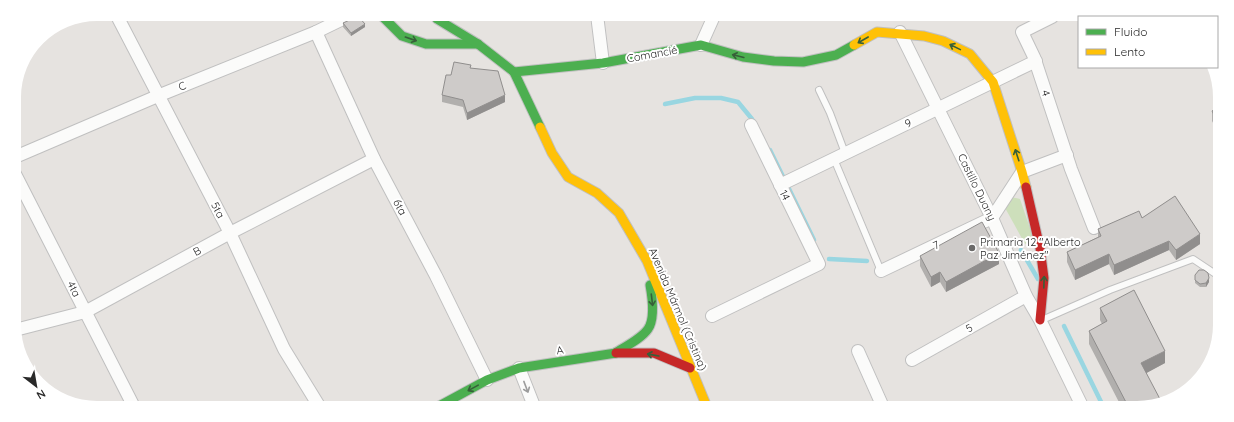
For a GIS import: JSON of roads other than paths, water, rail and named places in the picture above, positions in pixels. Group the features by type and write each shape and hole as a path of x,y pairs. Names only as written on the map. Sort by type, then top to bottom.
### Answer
{"main road":[{"path":"387,21 402,36 426,44 478,44"},
{"path":"440,21 478,44 514,72"},
{"path":"701,45 743,57 774,61 803,62 836,55 877,32 900,32 943,41 970,54 993,82 1022,172 1040,248 1044,278 1040,320"},
{"name":"Comancié","path":"514,72 603,63 701,45"},
{"name":"Avenida Mármol (Cristina)","path":"514,72 552,154 568,177 597,193 619,213 647,261 704,401"},
{"path":"614,353 636,340 649,328 653,306 647,261"},
{"name":"A","path":"448,401 487,380 519,368 614,353 654,353 690,368"}],"street":[{"name":"5ta","path":"120,21 160,95 230,233 284,349 316,401"},
{"name":"C","path":"21,154 160,95 316,32 339,21"},
{"path":"598,21 603,63"},
{"path":"701,45 712,21"},
{"name":"4","path":"1044,21 1022,32 1036,61 1067,155 1094,228"},
{"name":"6ta","path":"316,32 374,159 436,276 487,380"},
{"name":"Castillo Duany","path":"900,32 992,218 1026,296 1040,320 1080,401"},
{"name":"9","path":"780,185 1036,61"},
{"name":"14","path":"712,316 819,264 751,125"},
{"path":"992,218 1022,172 1067,155"},
{"name":"B","path":"21,329 85,312 230,233 374,159"},
{"name":"4ta","path":"21,186 131,401"},
{"name":"7","path":"881,271 992,218"},
{"name":"5","path":"912,360 1026,296"},
{"path":"858,351 880,401"},
{"path":"519,368 532,401"}],"lane":[{"path":"819,90 830,113 845,154"},
{"path":"834,159 881,271"},
{"path":"1040,320 1110,290 1193,259 1213,272"}],"waterway":[{"path":"665,104 695,98 721,98 738,102 755,125"},
{"path":"770,150 814,240"},
{"path":"1021,250 1038,279"},
{"path":"829,259 867,261"},
{"path":"1064,326 1101,401"}],"place":[{"name":"Primaria 12 \"Alberto Paz Jiménez\"","path":"972,248"}]}
